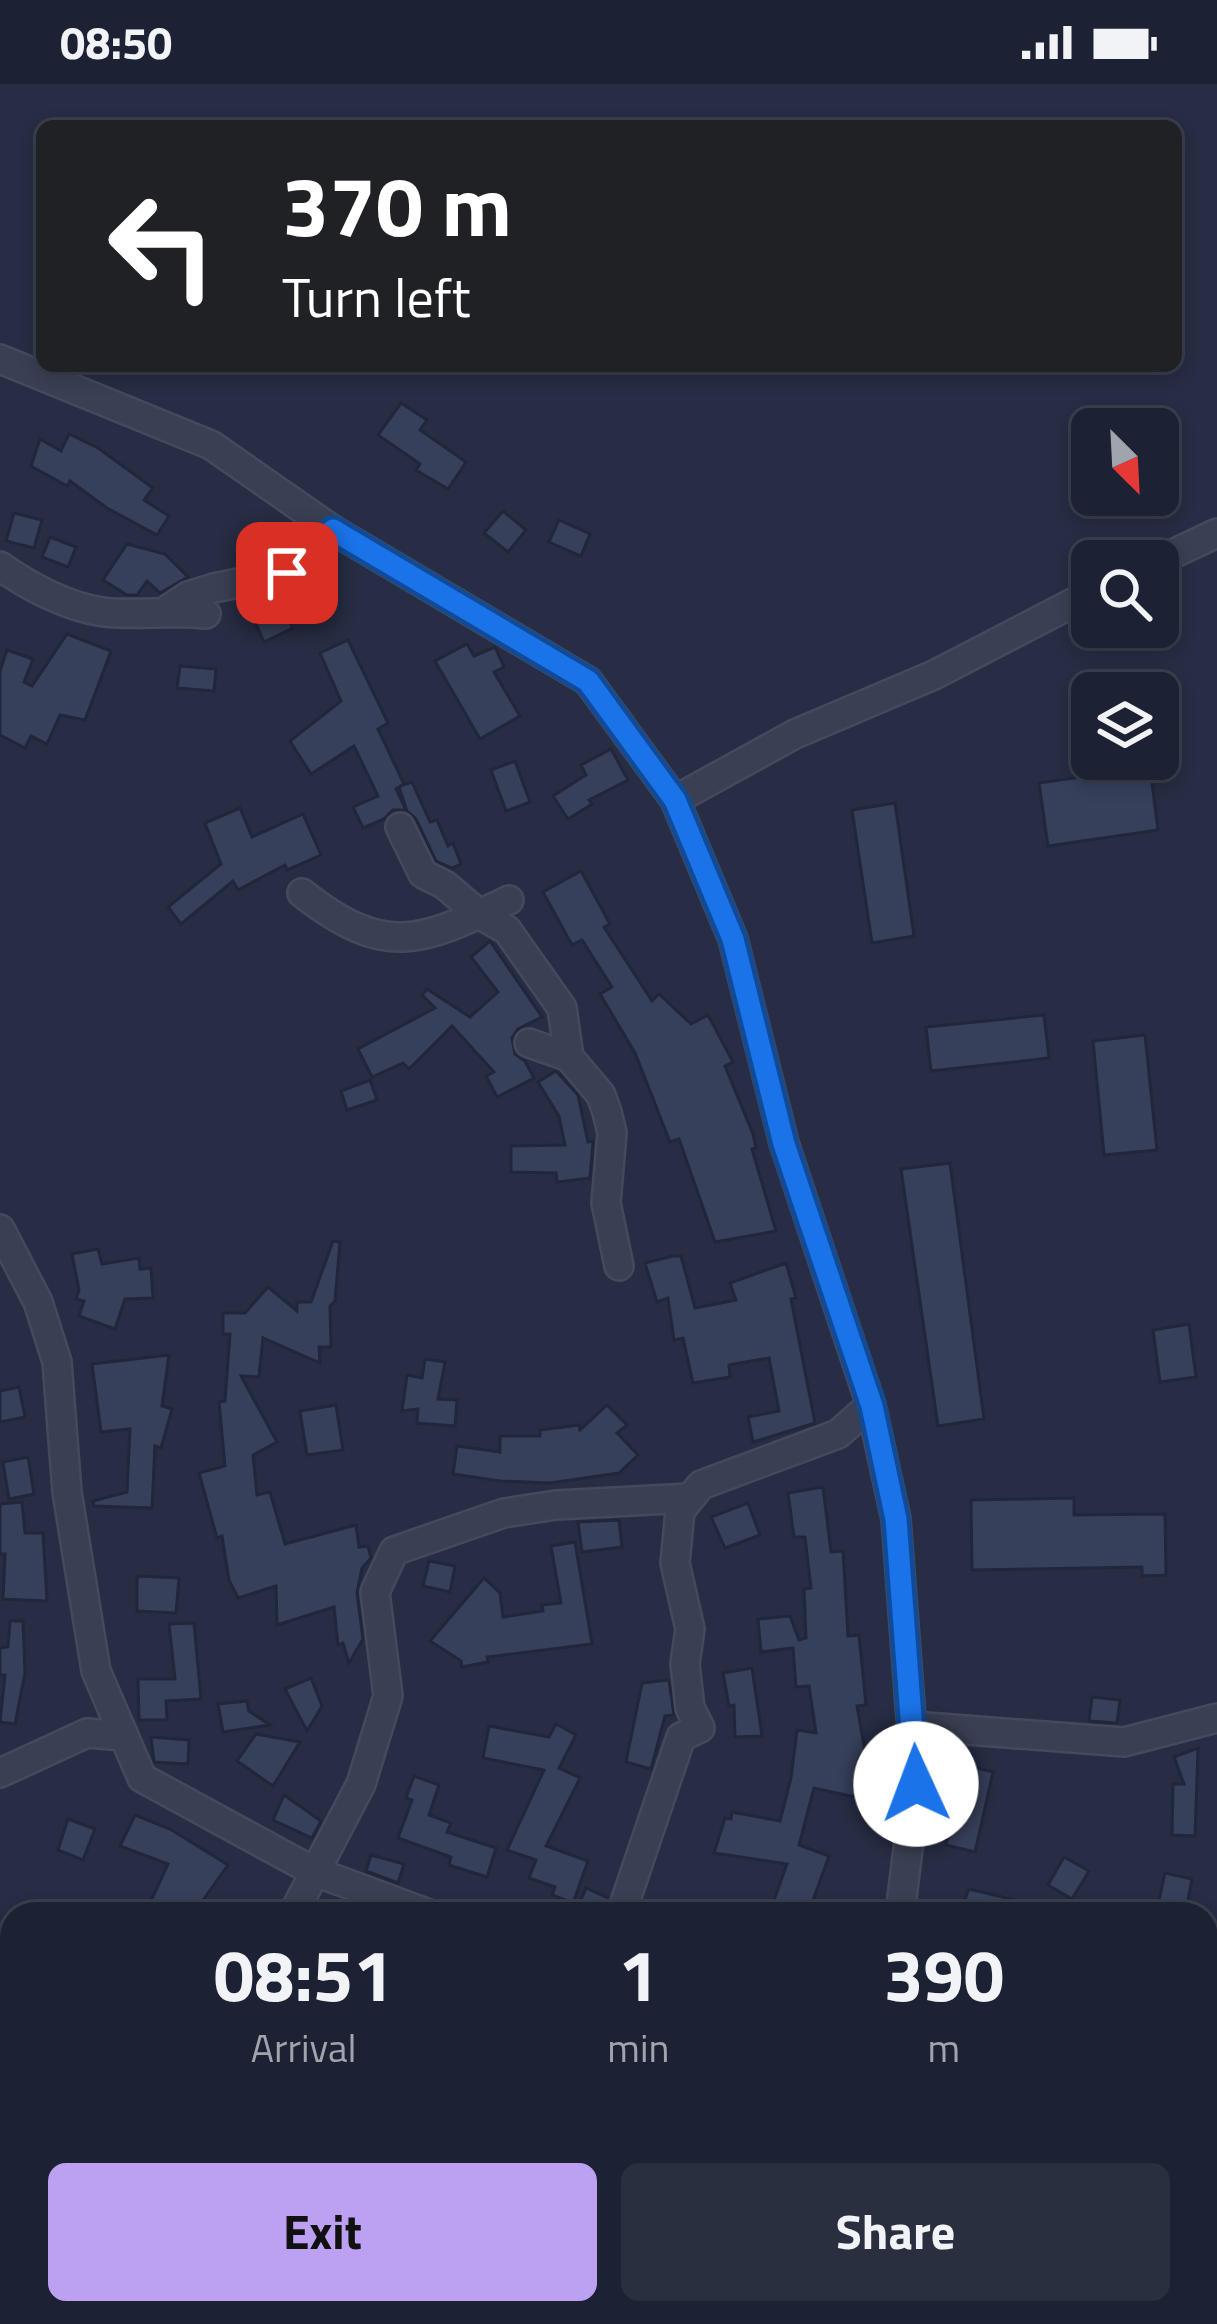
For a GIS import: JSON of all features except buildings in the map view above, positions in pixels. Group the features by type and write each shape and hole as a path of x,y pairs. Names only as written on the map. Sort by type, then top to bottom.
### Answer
{"street":[{"path":"0,359 211,445 333,530 588,681 675,800 733,939 784,1144 872,1406 896,1519 916,1784 901,1902"},
{"path":"167,610 214,588 287,573 333,530"},
{"path":"1179,551 1217,533"},
{"path":"0,566 23,582 103,612 206,614"},
{"path":"675,800 795,734 934,675 1071,604"},
{"path":"400,827 423,874 507,930 562,1008 568,1057"},
{"path":"302,893 328,913 394,940 424,937 509,900"},
{"path":"529,1043 568,1057 601,1094 612,1133 606,1204 619,1267"},
{"path":"0,1228 38,1302 57,1362 67,1492 97,1671 142,1778 313,1871 397,1902"},
{"path":"624,1902 681,1737 700,1728 690,1708 685,1664 690,1629 675,1563 680,1511 701,1485 838,1434 872,1406"},
{"path":"299,1902 361,1784 388,1696 375,1592 394,1551 504,1513 556,1505 690,1498"},
{"path":"914,1726 1124,1742 1217,1718"},
{"path":"0,1773 87,1733 124,1736"}],"route":[{"path":"287,573 333,530 588,681 675,800 733,939 784,1144 872,1406 896,1519 916,1784"}]}
